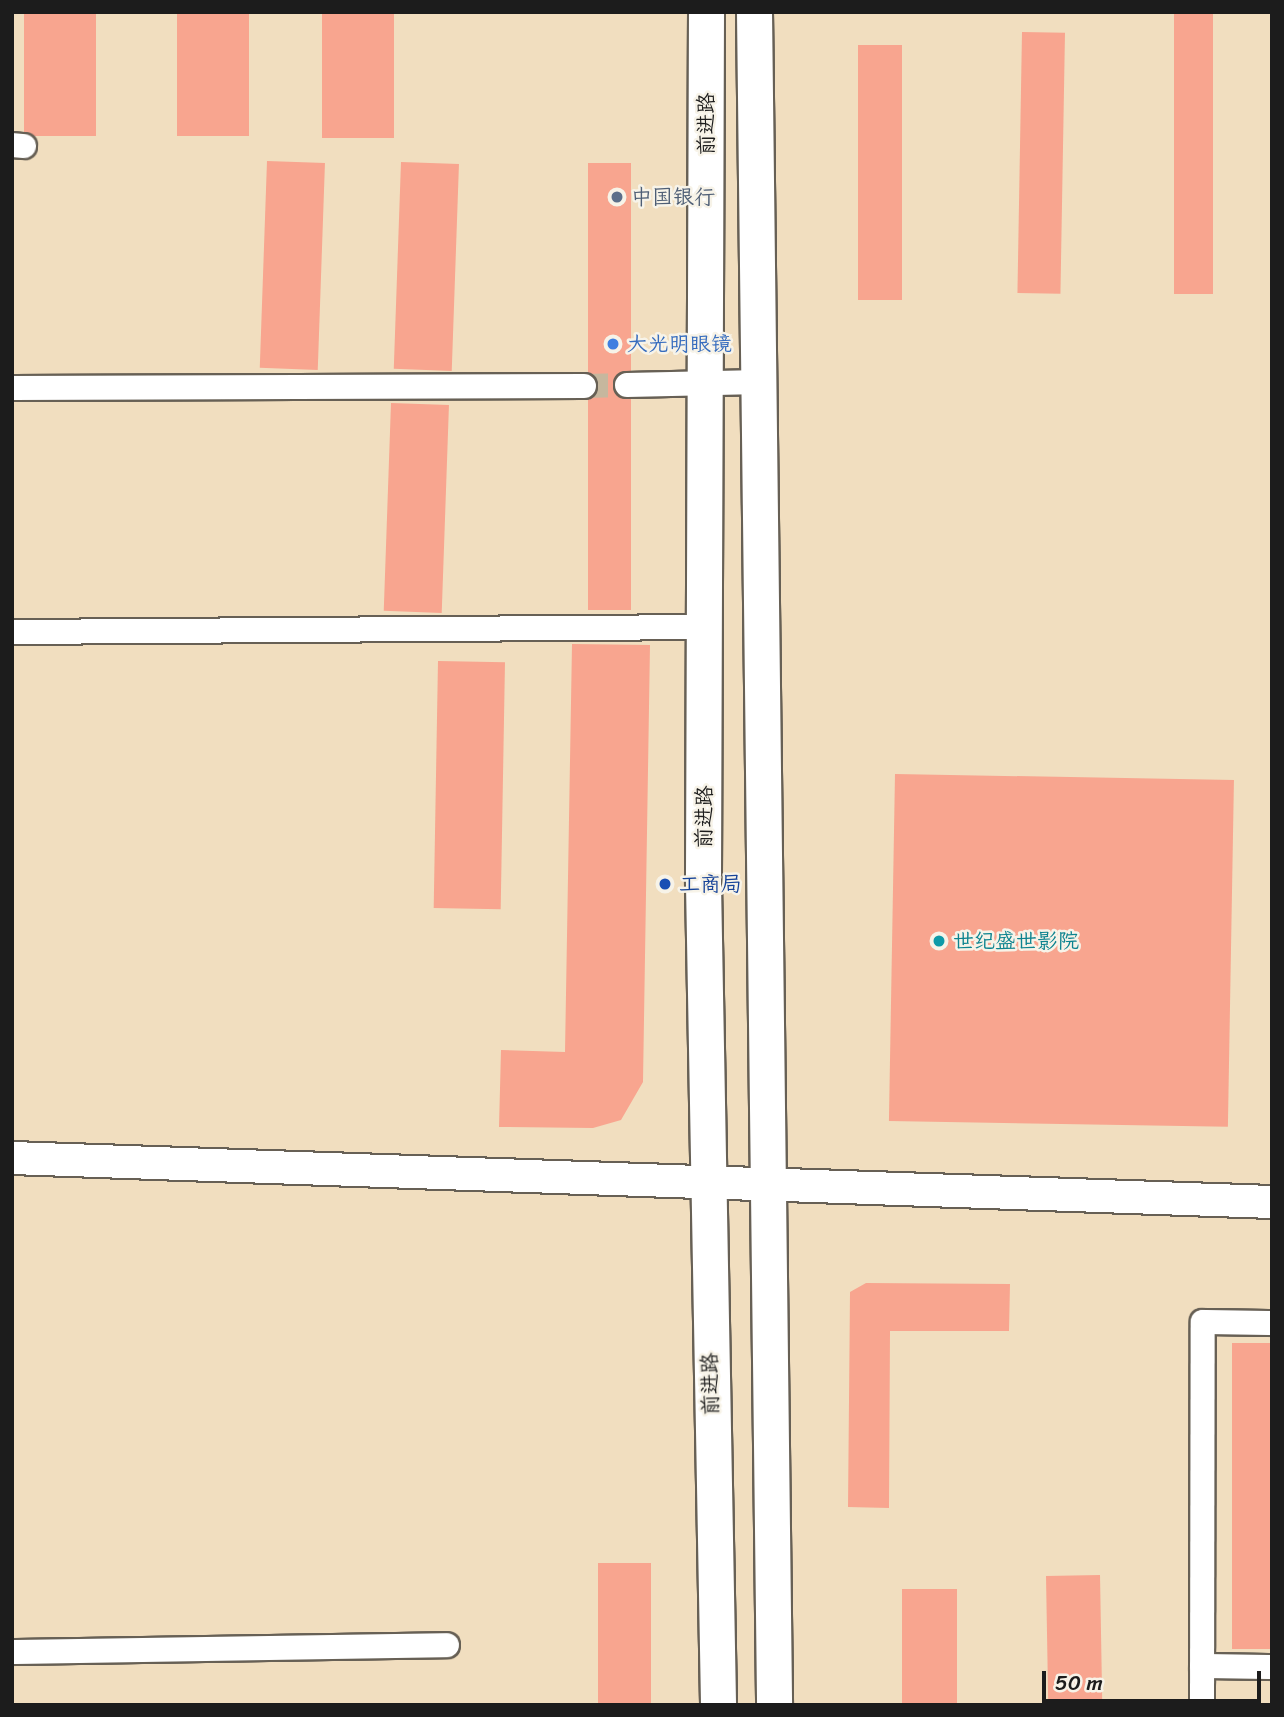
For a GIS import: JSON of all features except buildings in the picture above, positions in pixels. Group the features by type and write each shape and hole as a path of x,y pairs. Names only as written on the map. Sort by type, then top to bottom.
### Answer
{"main road":[{"name":"前进路","path":"706,12 706,1183 718,1705"},
{"path":"754,12 774,1705"}],"street":[{"path":"627,385 760,382"},
{"path":"12,388 584,386"},
{"path":"12,632 706,627"},
{"path":"12,1158 1272,1202"},
{"path":"1202,1705 1203,1322 1272,1323"},
{"path":"12,1652 447,1645"},
{"path":"1202,1666 1272,1667"}],"tunnel":[{"path":"584,386 627,385"}],"place":[{"name":"中国银行","path":"617,197"},
{"name":"大光明眼镜","path":"613,344"},
{"name":"工商局","path":"665,884"},
{"name":"世纪盛世影院","path":"939,941"}]}
